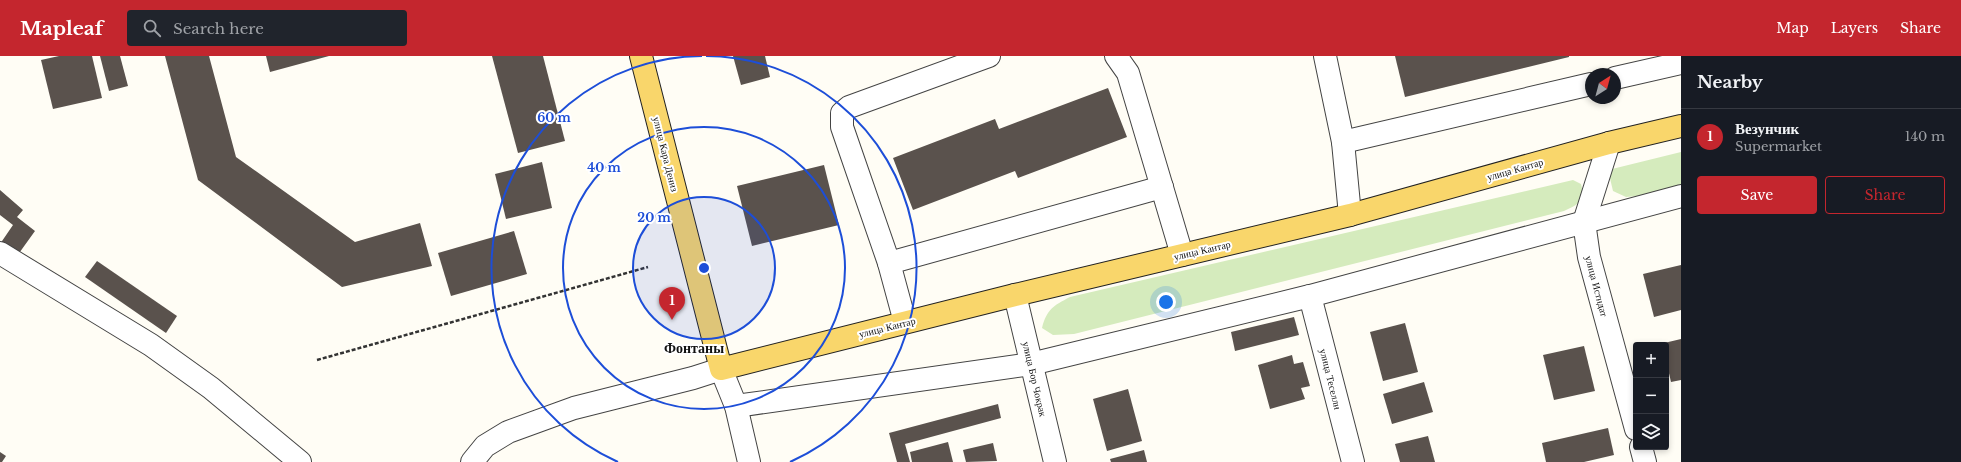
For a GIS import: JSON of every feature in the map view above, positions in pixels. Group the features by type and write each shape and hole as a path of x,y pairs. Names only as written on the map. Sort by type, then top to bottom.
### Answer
{"main road":[{"name":"улица Кара Дениз","path":"641,56 721,369"},
{"name":"улица Кантар","path":"721,369 905,322 1350,215 1609,143 1681,126"}],"street":[{"path":"905,322 888,263 842,127 842,113 849,107 988,56"},
{"path":"1116,56 1128,72 1182,255"},
{"path":"1325,56 1343,142 1350,215"},
{"path":"1621,77 1681,63"},
{"path":"1343,142 1585,85"},
{"name":"улица Истидат","path":"1609,143 1584,222 1589,257 1633,418"},
{"path":"888,263 1162,187"},
{"path":"736,406 1031,364 1310,296 1681,196"},
{"path":"0,253 151,345 211,388 300,462"},
{"name":"улица Бор Чокрак","path":"1016,295 1054,462"},
{"name":"улица Теселли","path":"1310,296 1353,462"},
{"path":"472,462 485,446 508,432 574,408 693,378 721,369 736,406 749,462"},
{"path":"1642,450 1645,462"}],"path":[{"path":"317,360 648,267"}],"green space":[{"path":"1681,152 1681,185 1637,196 1626,197 1613,191 1608,170"},
{"path":"1573,180 1581,184 1583,194 1582,198 1577,204 1564,211 1074,334 1053,335 1042,328 1049,312 1059,303 1070,297"}],"building":[{"path":"59,56 92,56 102,98 53,109 41,60"},
{"path":"100,56 120,56 128,86 109,91"},
{"path":"165,56 209,56 236,157 355,242 420,223 432,266 342,287 198,180"},
{"path":"266,56 329,56 270,72"},
{"path":"492,56 543,56 565,141 518,153"},
{"path":"733,56 765,56 770,77 741,85"},
{"path":"1395,56 1569,56 1569,57 1405,97"},
{"path":"1108,88 1127,137 1018,178 1015,171 913,210 893,158 995,119 999,129"},
{"path":"542,162 552,208 506,219 495,174"},
{"path":"824,165 839,225 752,246 737,186"},
{"path":"0,190 23,210 17,217 35,231 17,256 0,244 13,225 0,215"},
{"path":"514,231 527,274 451,296 438,253"},
{"path":"97,261 177,316 166,333 85,277"},
{"path":"1681,265 1681,310 1654,317 1643,274"},
{"path":"1294,317 1299,335 1235,351 1231,332"},
{"path":"1405,323 1418,372 1383,381 1370,332"},
{"path":"1681,339 1681,380 1671,382 1669,373 1668,342"},
{"path":"1584,346 1595,391 1554,400 1543,355"},
{"path":"1292,355 1294,364 1303,362 1310,386 1301,388 1305,399 1270,409 1258,365"},
{"path":"1424,382 1433,412 1392,424 1383,394"},
{"path":"1128,389 1142,441 1107,451 1093,399"},
{"path":"998,404 1001,418 905,444 910,462 897,462 889,433"},
{"path":"1608,428 1614,455 1584,462 1546,462 1542,443"},
{"path":"1428,436 1435,462 1400,462 1395,444"},
{"path":"948,442 953,462 912,462 910,452"},
{"path":"993,443 997,461 966,462 963,450"},
{"path":"1144,450 1147,462 1111,462 1110,459"},
{"path":"0,452 6,456 2,462 0,462"}],"place":[{"name":"Везунчик","path":"672,320"}],"district":[{"name":"Фонтаны","path":"694,348"}]}
